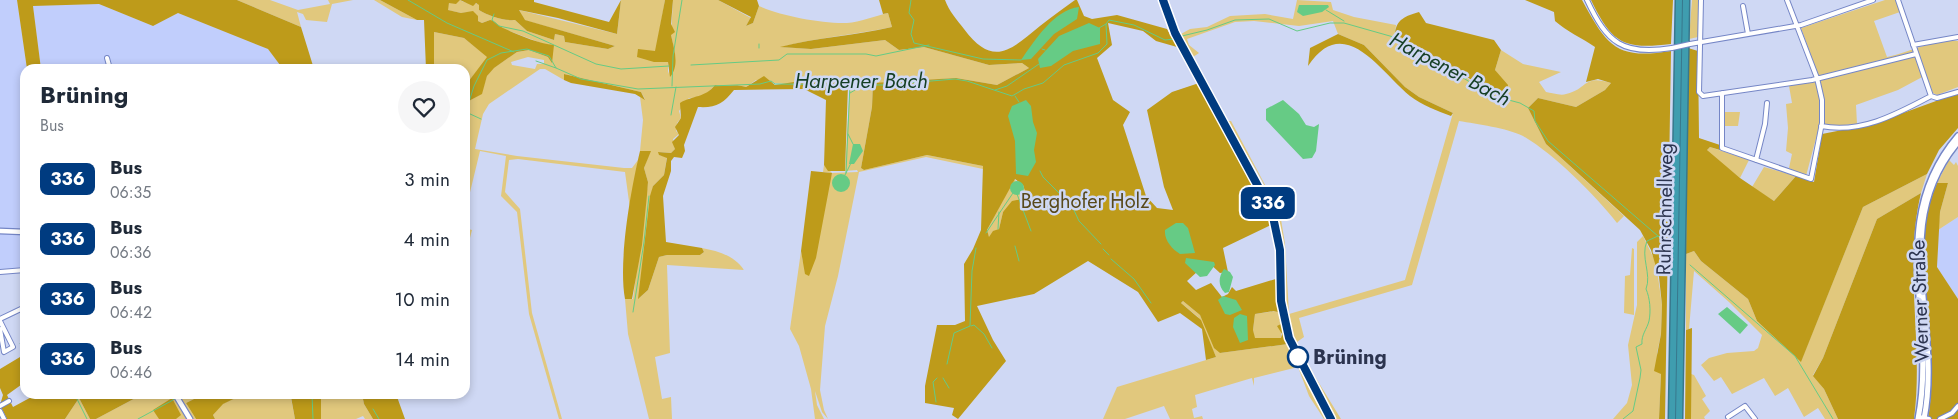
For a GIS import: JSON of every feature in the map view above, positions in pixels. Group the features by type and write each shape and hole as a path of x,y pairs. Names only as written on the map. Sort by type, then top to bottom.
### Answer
{"highway":[{"name":"Ruhrschnellweg","path":"1672,419 1679,0"},
{"name":"Ruhrschnellweg","path":"1679,419 1686,0"}],"main road":[{"name":"Werner Straße","path":"1923,418 1923,354 1916,267 1918,226 1930,179 1948,147 1958,136"},
{"name":"Werner Straße","path":"1923,418 1928,374 1920,275 1922,226 1928,198 1935,178 1958,142"}],"street":[{"path":"1163,0 1175,33 1272,212 1280,250 1281,301 1289,338 1331,419"},
{"path":"1587,0 1600,26 1608,37 1620,46 1645,51 1672,48 1797,25 1873,0"},
{"path":"1701,0 1700,95 1817,78 1916,54"},
{"path":"1722,93 1722,148 1811,179 1821,126 1822,100 1817,78 1788,0"},
{"path":"1898,0 1931,96"},
{"path":"1743,6 1748,34"},
{"path":"1913,45 1958,36"},
{"path":"107,58 109,64"},
{"path":"1821,126 1841,128 1864,125 1909,108 1931,96 1937,98 1958,92"},
{"path":"1756,160 1766,124 1768,103"},
{"path":"0,231 20,232"},
{"path":"0,272 20,270"},
{"path":"0,329 4,352 13,347 0,320 20,310"},
{"path":"178,399 190,419"},
{"path":"0,406 9,401"},
{"path":"1728,417 1746,406 1755,419"},
{"path":"1940,419 1952,414 1958,406"},
{"path":"0,411 4,419"}],"shaded area":[{"path":"0,0 17,0 26,64 20,64 20,269 0,271"},
{"path":"237,0 270,0 298,10 330,4 328,0 353,0 332,4 327,22 306,20 303,14 297,12 301,27"},
{"path":"374,0 380,0 417,20 402,17"},
{"path":"460,0 477,4 480,5 479,10 501,19 515,20 527,31 554,40 555,34 564,36 565,42 608,49 615,46 524,20 519,10 617,34 621,0 665,0 654,62 668,61 668,74 675,54 671,35 673,0 718,0 751,18 746,26 753,23 759,6 790,16 837,23 847,23 888,13 892,27 782,47 811,49 885,40 899,50 924,47 989,65 1022,63 1029,68 997,85 956,78 873,84 872,107 861,168 864,170 927,155 983,166 983,169 926,157 859,172 838,276 825,326 820,390 828,419 822,412 815,391 817,405 824,419 815,419 811,389 799,346 790,329 801,251 803,262 832,173 858,172 857,170 845,171 850,83 790,84 756,80 746,87 715,85 704,95 689,98 679,111 681,118 677,123 676,131 679,134 673,139 675,149 671,153 659,152 659,155 667,157 664,175 653,186 639,298 648,290 659,257 667,255 700,255 704,252 702,248 726,255 736,261 744,270 667,265 670,353 655,357 662,399 671,397 672,419 649,419 628,334 625,299 633,299 648,182 644,168 650,151 640,151 643,120 640,97 645,99 641,92 564,74 564,80 545,69 540,69 489,104 483,114 475,149 517,156 624,168 632,168 638,160 630,209 625,172 518,159 509,160 505,192 520,209 532,313 562,419 559,419 529,314 517,212 501,196 506,156 480,151 470,192 470,100 481,94 487,76 492,69 517,52 529,50 548,57 544,44 501,28 490,20 482,23 478,21 473,12 461,13 447,10 449,3","holes":["528,57 544,60 544,64 537,64 535,69 512,65 511,62"]},
{"path":"1297,0 1331,2 1333,10 1354,17 1396,25 1395,34 1415,44 1476,84 1503,82 1495,70 1501,50 1523,64 1561,72 1539,82 1546,92 1564,95 1573,92 1590,81 1611,83 1605,90 1576,107 1538,98 1528,108 1546,144 1624,216 1617,223 1573,176 1548,153 1523,136 1492,127 1459,121 1412,285 1299,318 1304,337 1297,342 1314,375 1341,419 1336,419 1333,415 1310,375 1292,333 1285,303 1278,220 1269,194 1227,121 1231,121 1280,213 1285,244 1289,314 1405,280 1453,113 1419,97 1405,87 1364,45 1338,34 1333,21 1299,26 1254,21 1235,22 1187,39 1189,45 1199,53 1193,57 1181,34 1190,29 1207,27 1230,16 1265,14 1293,19"},
{"path":"1692,0 1699,0 1698,37 1689,39"},
{"path":"1885,0 1896,0 1900,12 1874,21 1887,57 1931,44 1958,41 1958,87 1937,95 1933,93 1926,75 1898,90 1856,105 1857,124 1819,127 1806,176 1789,168 1792,154 1786,151 1788,128 1786,104 1792,103 1789,86 1820,80 1801,28"},
{"path":"99,4 153,26 178,13 268,49 279,64 40,64 33,6"},
{"path":"1299,5 1328,5 1329,7 1322,12 1303,16 1297,12"},
{"path":"1079,7 1077,19 1054,34 1031,59 1021,60 1039,35 1053,20 1070,9"},
{"path":"1089,23 1100,28 1100,44 1073,51 1051,66 1040,68 1038,59 1059,36"},
{"path":"434,32 464,38 488,57 470,80 470,64 434,64"},
{"path":"1026,100 1031,106 1033,122 1037,133 1034,150 1036,162 1028,176 1016,174 1015,141 1008,116 1012,106"},
{"path":"1283,100 1299,114 1306,125 1314,127 1319,124 1316,151 1312,158 1303,159 1266,120 1266,109"},
{"path":"1723,112 1740,112 1738,126 1723,126"},
{"path":"853,144 860,144 863,151 854,164 849,164"},
{"path":"1710,147 1749,160 1740,178 1710,154 1707,150"},
{"path":"1949,160 1954,165 1956,162 1958,166 1958,217 1938,230 1940,212 1948,183 1937,183"},
{"path":"824,165 832,173 823,172"},
{"path":"1764,167 1796,176 1774,201 1752,187"},
{"path":"841,174 847,177 850,183 847,189 841,192 835,189 832,183 835,177"},
{"path":"1927,174 1921,193 1877,219 1823,358 1813,375 1824,389 1838,419 1825,419 1818,408 1804,417 1788,388 1775,396 1764,378 1732,394 1721,377 1714,381 1701,365 1709,358 1727,353 1754,351 1758,348 1762,335 1694,271 1689,329 1686,330 1686,254 1694,251 1701,261 1748,299 1757,321 1801,361 1863,207"},
{"path":"1014,179 1026,191 1022,199 1003,212 999,229 989,238 987,230"},
{"path":"1017,181 1022,183 1024,188 1022,193 1017,195 1012,193 1010,188 1012,183"},
{"path":"1958,217 1958,299 1937,267 1938,230"},
{"path":"1176,223 1183,223 1188,228 1195,253 1180,254 1169,244 1165,230"},
{"path":"1643,236 1656,263 1662,305 1661,334 1657,353 1661,374 1659,419 1613,419 1627,403 1632,385 1628,345 1637,305 1637,242"},
{"path":"1632,248 1634,249 1634,315 1624,313 1625,276 1630,275"},
{"path":"1186,258 1214,262 1215,265 1207,276 1200,277 1185,263"},
{"path":"1224,269 1230,272 1233,277 1229,292 1225,293 1220,281"},
{"path":"1223,296 1236,300 1242,310 1230,315 1225,314 1218,300"},
{"path":"1183,301 1200,315 1220,353 1288,344 1328,419 1324,419 1309,396 1298,367 1254,378 1254,386 1252,378 1195,395 1197,407 1192,409 1194,418 1202,416 1203,419 1170,419 1164,406 1125,419 1103,419 1117,387 1216,357 1198,317 1181,303"},
{"path":"1727,307 1748,325 1740,334 1718,314"},
{"path":"1275,311 1281,313 1282,317 1279,319 1281,338 1254,338 1255,314"},
{"path":"1240,314 1247,316 1248,340 1240,343 1233,327 1234,318"},
{"path":"1691,374 1694,375 1706,396 1702,399 1710,411 1704,417 1705,419 1691,419"},
{"path":"80,399 90,419 65,419"},
{"path":"134,399 194,399 186,403 196,419 96,419"},
{"path":"233,399 291,399 295,419 215,419 213,415 222,404"},
{"path":"321,399 363,399 373,419 365,419 363,416 356,419 321,419"}],"green space":[{"path":"17,0 237,0 301,27 312,64 279,64 268,49 178,13 153,26 99,4 33,6 40,64 26,64"},
{"path":"380,0 460,0 456,4 449,3 448,10 461,13 473,11 478,16 478,21 482,23 490,20 522,36 554,45 552,63 548,57 529,50 517,52 494,68 487,76 482,94 470,100 470,79 487,57 464,38 434,32 434,64 426,64 424,20 417,20"},
{"path":"460,0 534,0 534,2 609,22 621,0 617,34 558,18 519,10 525,20 615,46 608,49 565,42 564,36 555,34 554,40 527,31 515,20 501,19 487,14 479,10 479,5 476,3 473,6"},
{"path":"665,0 673,0 671,24 675,32 671,35 676,62 670,77 668,62 654,62 637,57 638,49 655,51"},
{"path":"718,0 757,0 759,6 753,23 746,26 751,17"},
{"name":"Berghofer Holz","path":"879,0 945,0 953,15 974,41 993,52 1011,48 1075,0 1077,0 1084,16 1092,19 1117,15 1167,29 1177,47 1156,41 1143,31 1108,23 1112,45 1097,58 1113,100 1130,112 1123,125 1146,196 1157,208 1173,210 1164,187 1147,110 1172,92 1199,83 1260,191 1273,224 1223,248 1228,272 1220,273 1208,262 1187,281 1196,290 1211,283 1222,297 1228,294 1232,287 1236,291 1279,278 1281,313 1274,311 1255,314 1253,330 1255,338 1281,338 1282,334 1277,326 1281,324 1279,319 1282,317 1288,344 1220,353 1214,348 1200,315 1183,301 1181,303 1201,320 1216,357 1206,360 1202,329 1180,313 1158,322 1138,292 1088,261 1034,294 977,306 993,340 1006,361 958,419 952,415 954,408 925,403 925,386 937,325 955,325 965,321 964,264 981,230 983,166 927,155 864,170 861,168 872,107 873,83 956,78 997,85 1029,68 1022,63 989,65 924,47 899,50 885,40 811,49 780,47 892,27 888,13 883,14","holes":["1015,179 1023,185 1025,191 1022,199 1012,201 1003,212 999,229 993,231 989,237 987,230"]},
{"path":"1525,0 1582,0 1599,29 1615,46 1625,51 1637,53 1671,51 1665,419 1659,419 1661,374 1654,371 1661,334 1662,305 1659,277 1651,250 1640,230 1546,144 1528,108 1538,98 1576,107 1605,90 1611,83 1598,79 1586,82 1595,47 1555,21 1554,12"},
{"path":"1591,0 1673,0 1671,44 1641,46 1621,40 1606,26"},
{"path":"1419,12 1426,23 1494,40 1501,50 1495,70 1508,85 1506,100 1395,34 1397,25 1400,22 1406,17"},
{"path":"1338,34 1364,45 1405,87 1419,97 1453,113 1451,116 1430,108 1410,96 1374,61 1361,51 1348,45 1335,44 1321,51 1308,66 1310,48"},
{"path":"1688,48 1698,51 1699,138 1720,145 1720,150 1710,147 1707,150 1740,178 1774,201 1796,176 1814,182 1822,134 1873,124 1958,93 1958,128 1939,150 1927,174 1863,207 1801,362 1757,321 1748,299 1701,261 1694,251 1686,254"},
{"path":"564,74 641,92 645,100 635,94 571,83 564,80"},
{"path":"764,76 775,85 794,82 850,83 848,85 845,171 828,171 824,165 826,100 804,89 734,90 719,104 710,107 698,107 684,145 685,151 682,158 674,157 671,161 671,171 663,196 666,242 702,248 704,252 700,255 667,255 659,257 648,290 638,299 650,196 653,186 664,175 667,158 659,155 658,152 671,153 675,149 672,142 679,135 675,127 681,118 680,103 707,92 715,85 746,87"},
{"path":"640,151 651,151 644,168 648,182 642,245 632,299 625,299 623,283 624,245 629,205"},
{"path":"811,171 832,173 816,258 809,276 805,274 801,251"},
{"path":"1937,183 1948,183 1940,212 1937,267 1958,299 1958,419 1928,419 1931,390 1931,360 1923,270 1924,241 1928,211"},
{"path":"1921,193 1914,249 1917,362 1914,419 1838,419 1824,389 1813,376 1823,358 1877,219"},
{"path":"1692,328 1691,419 1685,419 1686,330"},
{"path":"20,357 20,386 7,395 13,407 28,399 78,399 65,419 7,419 0,405 3,395 0,388 0,369"},
{"path":"80,399 134,399 96,419 90,419"},
{"path":"173,399 181,415 176,419 159,419 153,410"},
{"path":"194,399 234,399 223,404 213,415 215,419 196,419 186,403"},
{"path":"291,399 321,399 321,419 295,419"},
{"path":"363,399 398,399 405,419 373,419"}],"waterway":[{"path":"408,0 447,23 514,52"},
{"path":"672,86 673,56 682,0"},
{"path":"911,0 909,13 914,20 911,34 914,43 983,59 1021,60"},
{"path":"1326,10 1344,21"},
{"path":"494,14 492,20 499,26 523,31 596,64 621,69 669,66"},
{"name":"Harpener Bach","path":"1182,36 1235,20 1269,19 1297,31 1330,23 1344,23 1404,40 1490,95 1520,103 1534,111 1535,121 1548,141 1666,243"},
{"name":"Harpener Bach","path":"470,99 487,60 501,53 527,49 549,56 556,68 581,79 638,89 760,84 771,81 775,84 883,85 955,79 967,81 1012,96 1024,89 1043,83 1064,65 1098,53 1107,44 1106,24 1109,20 1134,25 1165,40 1174,39"},
{"name":"Harpener Bach","path":"1099,28 1106,24"},
{"path":"691,65 779,60 787,54 866,54 876,56 929,45"},
{"path":"536,61 556,68"},
{"path":"995,90 1007,86 1039,64"},
{"path":"846,173 850,84"},
{"path":"850,93 855,90 857,85"},
{"path":"671,115 676,87"},
{"path":"1015,96 1019,102"},
{"path":"470,114 481,119"},
{"path":"848,134 853,144"},
{"path":"845,175 851,163"},
{"path":"1040,171 1043,177 1072,206 1079,221 1101,244"},
{"path":"986,233 1013,193"},
{"path":"1017,194 1031,231"},
{"path":"633,312 649,196"},
{"path":"998,229 999,212"},
{"path":"1623,419 1633,411 1641,370 1636,347 1642,344 1642,338 1650,317 1646,289 1648,277 1645,247 1647,241 1658,236"},
{"path":"1015,246 1019,261"},
{"path":"947,364 954,333 970,326 972,271 976,248"},
{"path":"1103,249 1109,255"},
{"path":"1111,259 1134,279 1151,303"},
{"name":"Harpener Bach","path":"1690,265 1795,356 1833,419"},
{"path":"971,326 974,325 984,334 992,348"},
{"path":"936,402 933,382 937,378"},
{"path":"943,378 949,388"},
{"path":"77,399 87,419"},
{"path":"138,419 174,399"},
{"path":"312,399 313,419"},
{"path":"373,409 379,419"}],"bus line":[{"name":"336","path":"1163,0 1167,16 1175,33 1265,195 1272,212 1277,228 1280,250 1281,301 1289,338 1314,390 1331,419"}],"place":[{"name":"Brüning","path":"1298,357"}]}
